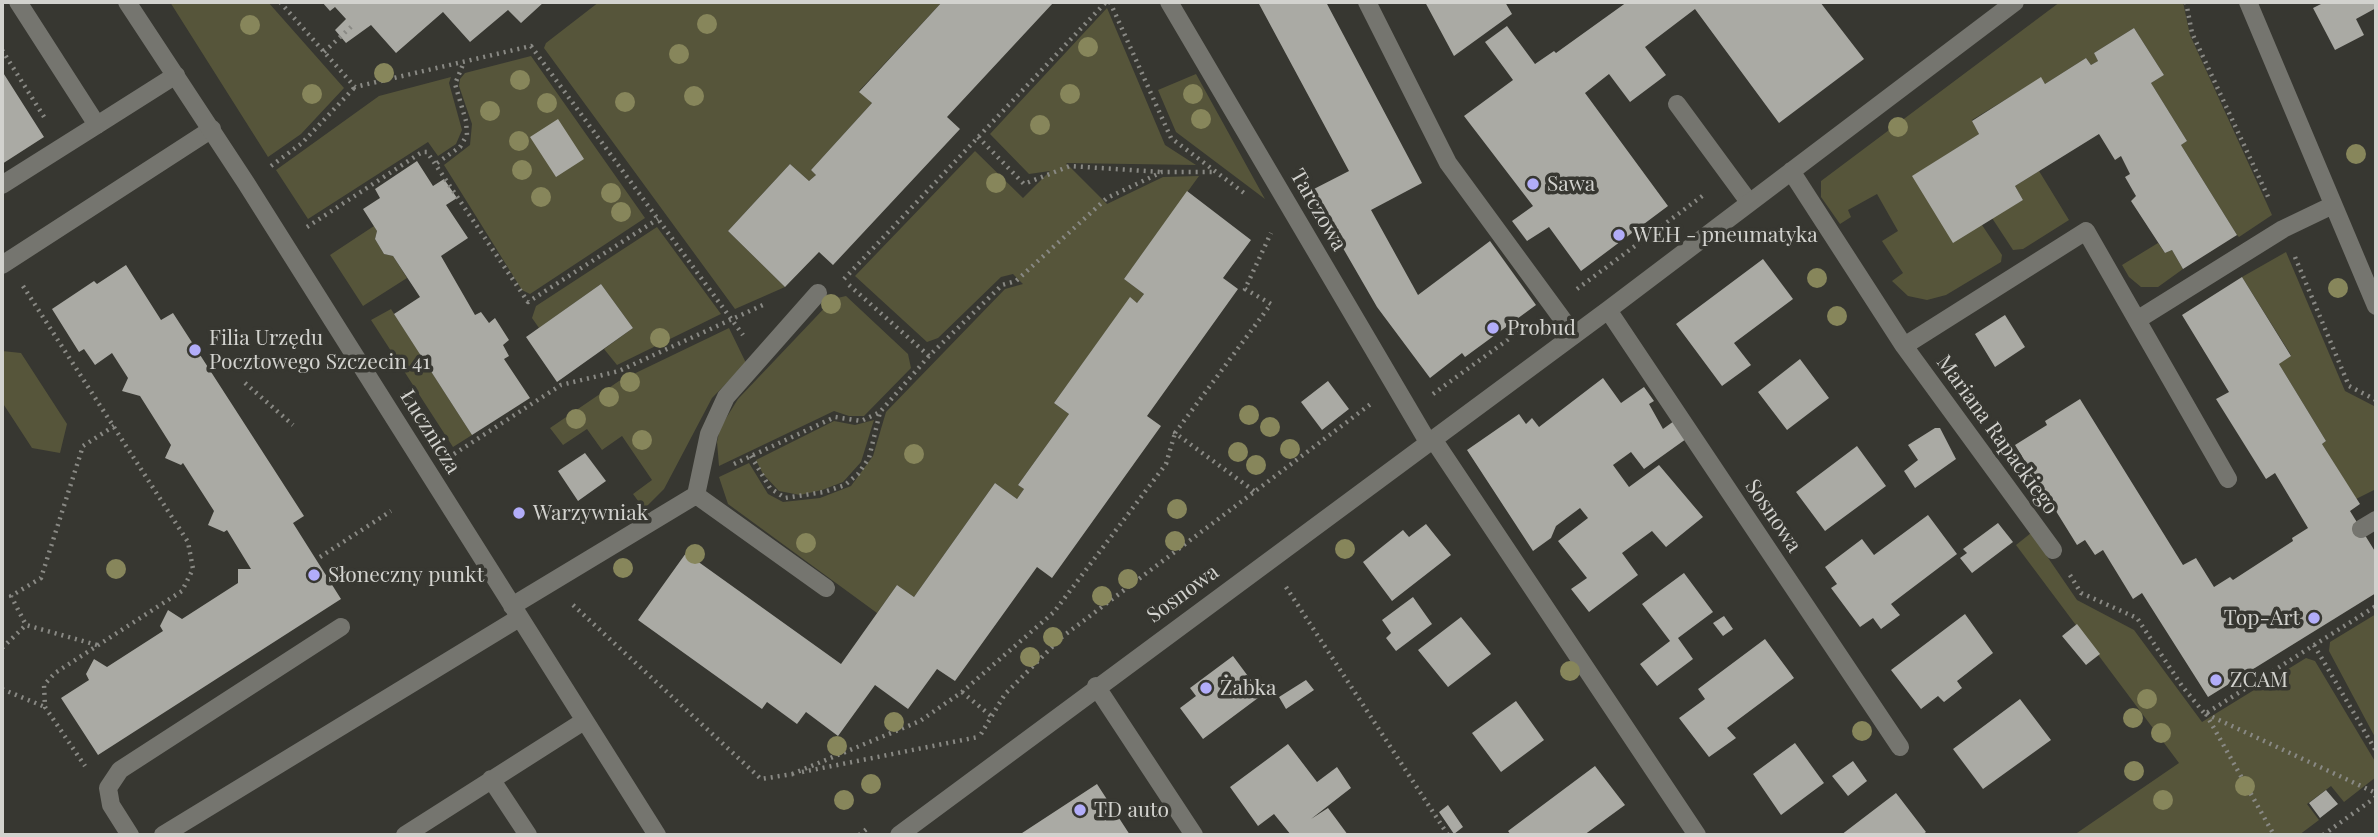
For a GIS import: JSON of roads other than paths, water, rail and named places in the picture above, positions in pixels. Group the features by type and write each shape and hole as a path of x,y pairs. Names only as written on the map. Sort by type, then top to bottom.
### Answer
{"street":[{"path":"18,2 97,125"},
{"name":"Łucznicza","path":"127,2 212,129 657,835"},
{"name":"Tarczowa","path":"1169,2 1407,407 1430,440"},
{"path":"1367,2 1448,163 1555,305 1574,335"},
{"name":"Sosnowa","path":"899,835 1608,310 2015,2"},
{"path":"2248,2 2376,306"},
{"path":"2,186 176,75"},
{"path":"1677,104 1749,202"},
{"path":"4,263 212,129"},
{"name":"Mariana Rapackiego","path":"1791,171 1905,346 2053,550"},
{"path":"2137,320 2283,229 2333,205"},
{"name":"Mariana Rapackiego","path":"1905,346 2086,231 2228,479"},
{"path":"163,835 516,612 534,593 698,488 709,434 726,397 818,293"},
{"name":"Sosnowa","path":"1608,310 1900,747"},
{"path":"1430,440 1697,835"},
{"path":"698,488 826,588"},
{"path":"130,835 111,805 108,788 120,770 341,627"},
{"path":"1096,687 1194,835"},
{"path":"405,835 584,721"},
{"path":"491,779 528,835"}],"place":[{"name":"Sawa","path":"1533,184"},
{"name":"WEH - pneumatyka","path":"1619,235"},
{"name":"Probud","path":"1493,328"},
{"name":"Filia Urzędu Pocztowego Szczecin 41","path":"195,350"},
{"name":"Warzywniak","path":"519,513"},
{"name":"Słoneczny punkt","path":"314,575"},
{"name":"Top-Art","path":"2314,618"},
{"name":"ZCAM","path":"2216,680"},
{"name":"Żabka","path":"1206,688"},
{"name":"TD auto","path":"1080,810"}]}
